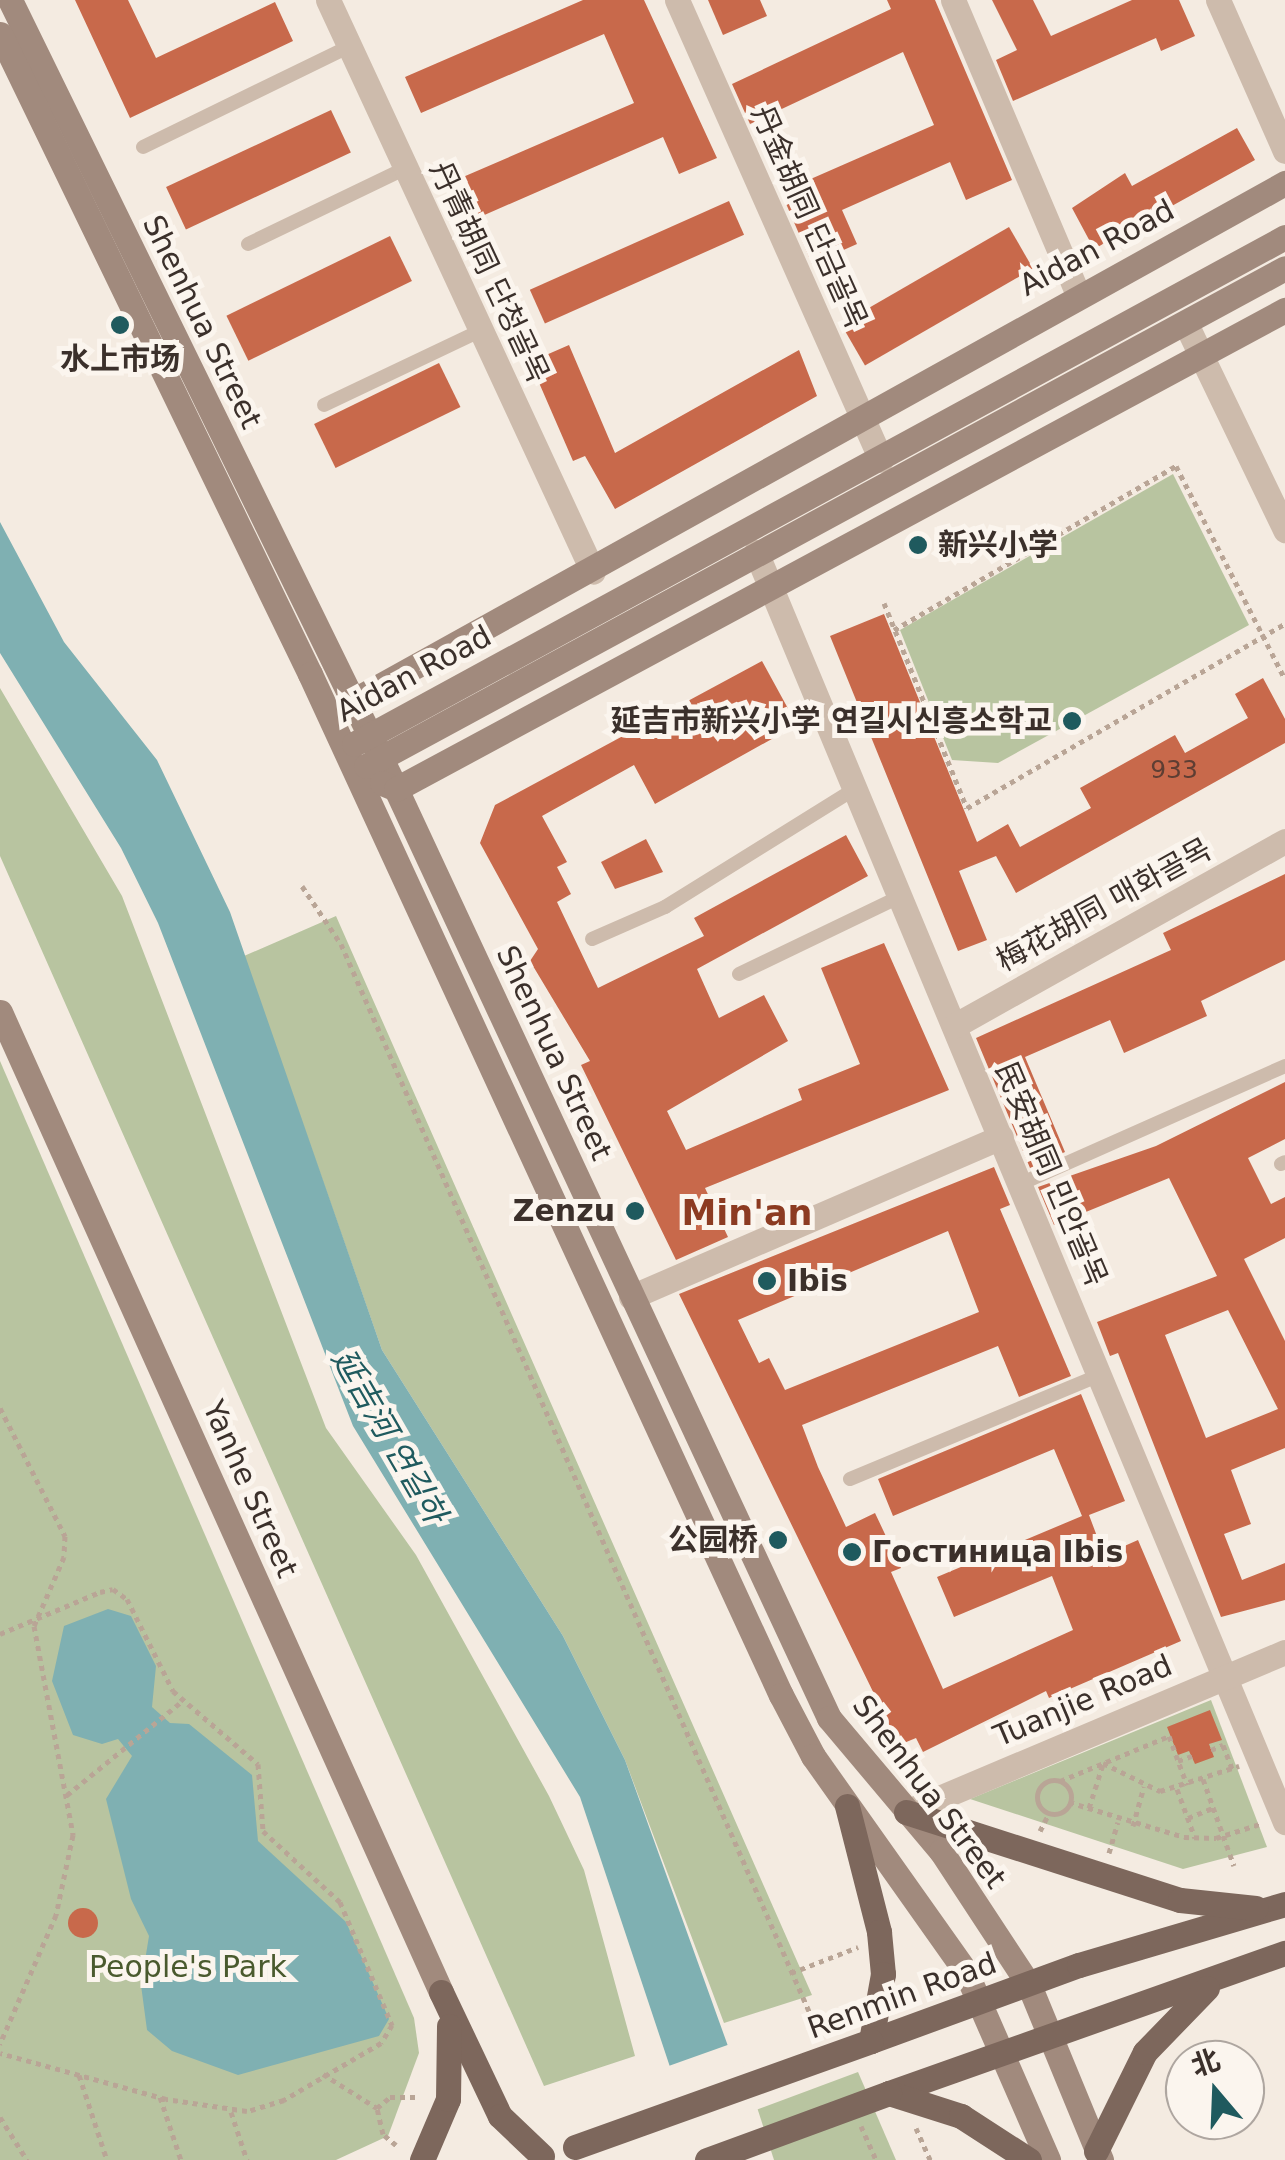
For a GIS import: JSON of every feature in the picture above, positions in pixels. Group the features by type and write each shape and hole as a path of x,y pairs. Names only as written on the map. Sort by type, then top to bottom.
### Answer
{"main road":[{"name":"Shenhua Street","path":"10,0 396,789 829,1718 906,1812 1028,1985 1099,2156"},
{"name":"Shenhua Street","path":"0,34 348,762 781,1695 847,1806 981,2001 1048,2160"},
{"name":"Aidan Road","path":"348,762 351,702 592,572 860,415 1285,184"},
{"name":"Aidan Road","path":"348,762 1285,237"},
{"name":"Aidan Road","path":"374,747 756,552 1285,268"},
{"path":"396,789 772,590 1285,310"},
{"name":"Aidan Road","path":"348,762 396,789"},
{"name":"Yanhe Street","path":"0,1012 440,1992"},
{"path":"847,1806 880,1932 884,1974 871,2042"},
{"path":"906,1812 1180,1900 1278,1907"},
{"name":"Renmin Road","path":"536,2158 574,2148 1028,1985 1278,1907"},
{"path":"708,2160 1048,2034 1285,1953"},
{"path":"1099,2156 1164,2026 1227,1973"},
{"path":"440,1992 500,2116 536,2158"},
{"path":"422,2160 452,2070 440,1992"},
{"path":"889,2093 961,2116 1030,2160"}],"street":[{"name":"丹青胡同 단청골목","path":"328,0 592,572"},
{"name":"丹金胡同 단금골목","path":"677,0 881,460"},
{"path":"953,0 1078,295"},
{"path":"1218,0 1285,151"},
{"path":"1186,324 1285,530"},
{"name":"民安胡同 민안골목","path":"756,552 1284,1819"},
{"name":"梅花胡同 매화골목","path":"954,1026 1285,841"},
{"path":"630,1296 1001,1137"},
{"name":"Tuanjie Road","path":"906,1812 1285,1652"}],"lane":[{"path":"143,147 350,46"},
{"path":"248,244 406,168"},
{"path":"324,405 480,331"},
{"path":"592,939 666,907 856,788"},
{"path":"739,974 900,896"},
{"path":"1020,1184 1285,1066"},
{"path":"850,1479 1100,1375"}],"path":[{"path":"894,630 1176,466 1285,679"},
{"path":"884,603 967,808 1285,624"},
{"path":"302,886 340,944 820,2038"},
{"path":"0,1408 65,1536 64,1558 34,1626 67,1795 70,1874 0,2044"},
{"path":"0,1634 34,1626 113,1589 138,1616 182,1702 258,1764 263,1831 340,1902 389,2006 392,2024 381,2043 284,2100 231,2112 160,2097 0,2053"},
{"path":"67,1795 125,1744 182,1702"},
{"path":"1158,1705 1187,1785"},
{"path":"1089,1808 1103,1763 1092,1733"},
{"path":"1049,1812 1038,1791 1169,1736"},
{"path":"1212,1750 1223,1745 1232,1769"},
{"path":"1178,1761 1192,1756"},
{"path":"1103,1763 1144,1786 1176,1788 1260,1759"},
{"path":"1203,1779 1234,1866"},
{"path":"1060,1781 1069,1802"},
{"path":"1133,1826 1144,1786"},
{"path":"1176,1788 1195,1838"},
{"path":"1040,1831 1049,1812 1069,1802 1118,1822 1195,1838 1223,1836 1284,1819"},
{"path":"1188,1818 1213,1808"},
{"path":"1109,1853 1118,1822"},
{"path":"791,1973 864,1945"},
{"path":"323,2074 378,2108 383,2134 396,2145"},
{"path":"80,2075 108,2160"},
{"path":"160,2097 181,2160"},
{"path":"378,2108 390,2097 418,2098"},
{"path":"852,2108 876,2160"},
{"path":"231,2112 247,2160"},
{"path":"0,2117 27,2160"},
{"path":"916,2128 930,2160"}],"green space":[{"path":"1173,474 1249,625 998,763 952,760 900,630"},
{"path":"0,688 122,896 326,1428 416,1555 549,1796 584,1870 635,2056 544,2086 0,856"},
{"path":"336,916 812,1995 724,2023 625,1760 563,1636 382,1350 244,956"},
{"name":"People's Park","path":"0,1061 414,2018 419,2053 388,2136 336,2160 0,2160"},
{"path":"1211,1700 1267,1847 1183,1869 970,1799"},
{"path":"858,2072 896,2160 769,2160 753,2111"}],"water":[{"name":"延吉河 연길하","path":"0,522 64,642 157,760 230,912 382,1350 563,1636 625,1760 769,2160 701,2160 580,1797 353,1426 158,923 121,848 0,653"},
{"path":"108,1609 131,1616 156,1666 152,1707 170,1723 189,1724 252,1775 258,1841 346,1922 389,2019 379,2036 238,2075 172,2051 147,2030 141,1985 149,1936 131,1899 106,1799 132,1756 118,1739 102,1744 73,1735 52,1681 64,1626"}],"pier":[{"path":"736,2042 774,2160 695,2160 663,2068"}],"building":[{"path":"75,0 128,0 156,58 275,2 293,41 130,118"},
{"path":"583,0 644,0 717,158 679,174 663,137 473,220 456,180 634,103 604,34 421,113 405,77"},
{"path":"708,0 760,0 767,16 723,35"},
{"path":"887,0 935,0 1012,180 966,200 950,162 842,210 857,244 812,264 781,192 934,125 903,52 750,124 732,84 891,9"},
{"path":"992,0 1033,0 1051,36 1132,0 1179,0 1195,36 1161,51 1156,38 1013,101 996,60 1017,50"},
{"path":"331,110 351,153 186,230 166,187"},
{"path":"1237,128 1255,160 1094,249 1072,208 1125,173 1132,186"},
{"path":"729,201 744,235 545,323 530,290"},
{"path":"1009,227 1033,269 865,366 841,324"},
{"path":"390,236 412,281 248,361 226,316"},
{"path":"569,345 615,453 799,350 817,396 615,509 585,456 573,461 530,362"},
{"path":"439,363 460,407 336,468 314,424"},
{"path":"884,614 977,842 1008,824 1020,847 1091,808 1080,788 1175,735 1185,753 1248,718 1235,694 1263,678 1285,719 1285,743 1016,893 996,856 959,871 987,940 958,951 830,636"},
{"path":"762,661 797,725 655,804 634,765 542,816 567,862 557,867 571,894 557,902 598,988 704,936 694,918 846,835 868,876 697,969 719,1018 764,995 788,1041 667,1111 686,1150 802,1100 798,1089 860,1064 821,968 884,943 949,1090 705,1188 728,1237 676,1260 581,1065 590,1061 530,961 538,949 480,843 495,805"},
{"path":"646,839 663,872 615,889 601,862"},
{"path":"1285,874 1285,960 1201,1001 1207,1016 1124,1053 1110,1020 1025,1057 1065,1152 1030,1168 976,1038 1171,950 1163,933"},
{"path":"1285,1082 1285,1139 1248,1158 1271,1204 1285,1197 1285,1238 1244,1259 1285,1341 1285,1448 1231,1470 1251,1524 1224,1534 1242,1580 1285,1563 1285,1600 1221,1617 1118,1353 1110,1356 1097,1322 1217,1276 1169,1178 1054,1225 1038,1187 1156,1146","holes":["1228,1310 1278,1409 1206,1438 1165,1335"]},
{"path":"994,1167 1010,1205 1000,1209 1071,1376 1019,1397 998,1346 802,1425 818,1467 846,1527 875,1513 901,1568 891,1572 943,1689 1073,1630 1052,1576 954,1617 937,1577 1082,1516 1054,1449 893,1516 878,1479 1081,1394 1125,1501 1089,1515 1104,1555 1138,1540 1181,1641 1049,1698 1046,1691 923,1752 916,1738 899,1745 679,1294","holes":["948,1231 979,1312 785,1390 769,1358 759,1363 738,1320"]},
{"path":"1210,1710 1222,1740 1209,1744 1214,1757 1195,1764 1189,1751 1178,1755 1167,1727"},
{"path":"83,1908 94,1912 98,1923 94,1934 83,1938 72,1934 68,1923 72,1912"}],"place":[{"name":"水上市场","path":"120,325"},
{"name":"新兴小学","path":"918,545"},
{"name":"延吉市新兴小学 연길시신흥소학교","path":"1072,721"},
{"name":"Zenzu","path":"635,1211"},
{"name":"Ibis","path":"767,1281"},
{"name":"公园桥","path":"778,1540"},
{"name":"Гостиница Ibis","path":"852,1552"}],"district":[{"name":"Min'an","path":"747,1213"}]}
